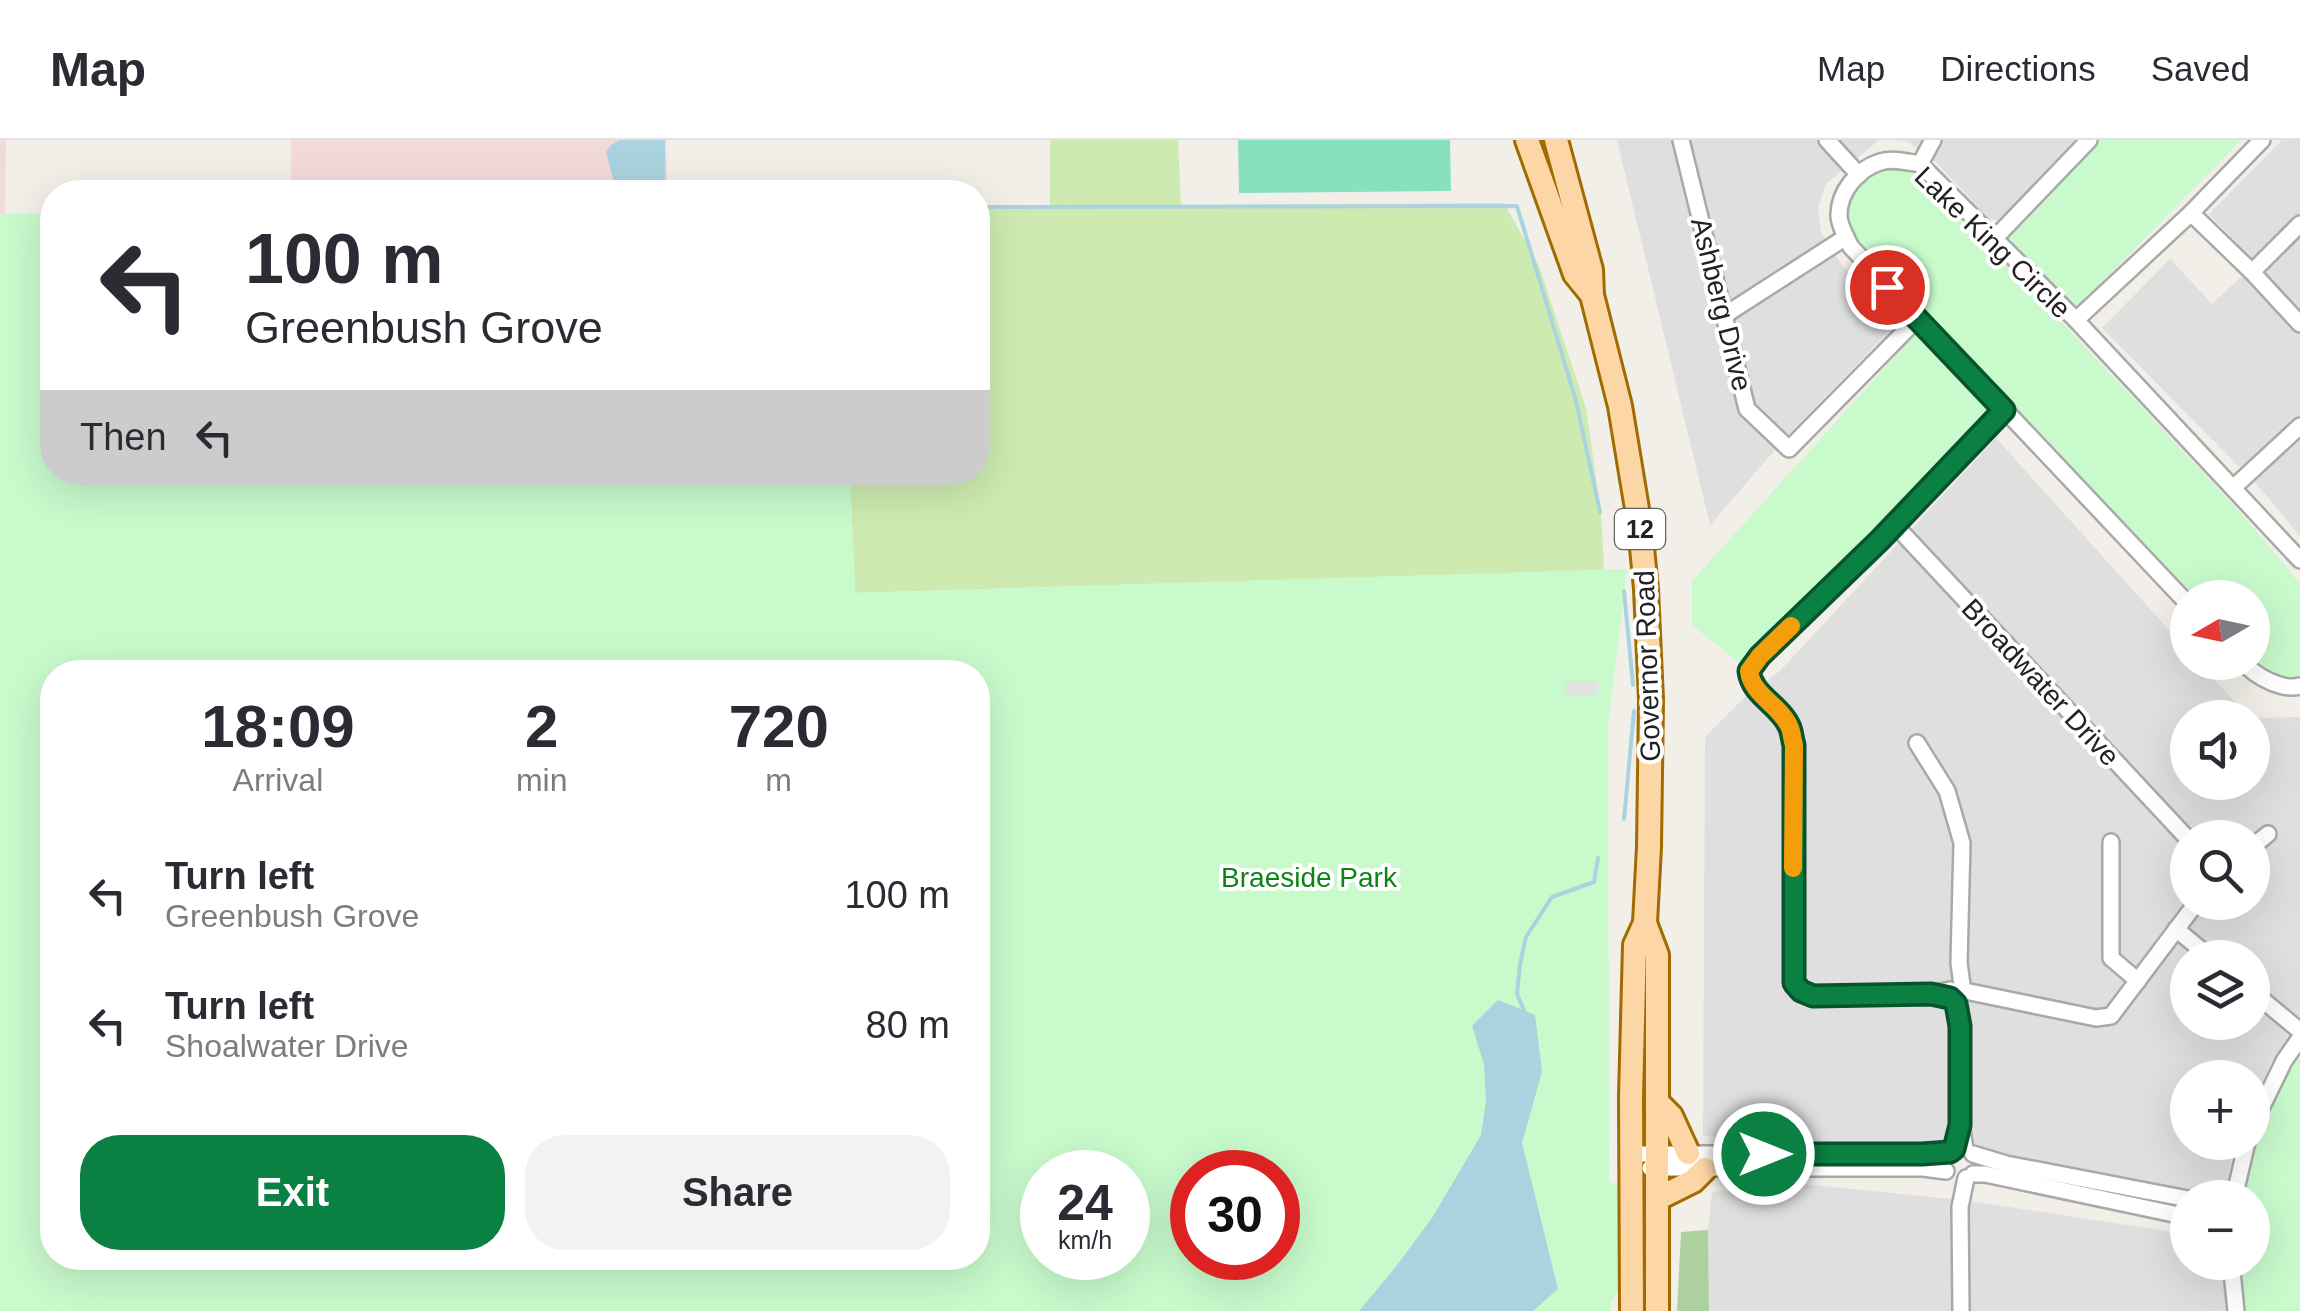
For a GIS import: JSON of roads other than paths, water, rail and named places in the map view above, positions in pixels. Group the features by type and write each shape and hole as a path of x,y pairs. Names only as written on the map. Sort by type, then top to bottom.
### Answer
{"main road":[{"name":"Governor Road","path":"1527,140 1576,274 1592,295"},
{"name":"Governor Road","path":"1556,140 1591,270 1592,295 1627,445 1646,588 1651,768 1646,923 1657,955 1656,1311"},
{"name":"Governor Road","path":"1632,1311 1635,945 1646,923"},
{"path":"1657,1102 1672,1116 1696,1161 1693,1180 1657,1199"}],"street":[{"name":"Ashberg Drive","path":"1681,140 1747,409 1789,449 1918,318"},
{"path":"1828,140 1859,174 1844,193 1840,216 1846,237 1860,259 2170,585"},
{"path":"1920,164 1934,140"},
{"path":"1994,239 2089,140"},
{"path":"2076,320 2191,213 2262,140"},
{"name":"Lake King Circle","path":"1859,174 1882,161 1920,164 2076,320 2300,560"},
{"path":"2191,213 2300,324"},
{"path":"2252,272 2300,224"},
{"path":"1725,316 1846,237"},
{"path":"2004,410 1749,671 1750,681 1790,727 1794,745 1794,983 1813,996 1962,995 2033,1003 2096,1018 2111,1016 2182,920"},
{"path":"2233,488 2300,426"},
{"name":"Broadwater Drive","path":"1894,524 2170,820"},
{"path":"2269,680 2291,688 2300,686"},
{"path":"1917,743 1947,791 1962,843 1960,1151"},
{"path":"2111,842 2111,958 2138,981"},
{"path":"2176,928 2190,940"},
{"path":"2270,1008 2300,1034 2270,1090"},
{"path":"1657,1161 1960,1151 2170,1196"},
{"path":"1960,1151 1976,1164 1960,1175"},
{"path":"1960,1151 1944,1161 1960,1175 1961,1311"},
{"path":"1631,1161 1922,1168 1960,1175 1986,1174 2170,1212"},
{"path":"2233,1280 2236,1311"}],"water":[{"path":"620,140 665,140 665,180 613,180 606,152"},
{"path":"1498,1000 1535,1015 1542,1072 1522,1143 1558,1289 1533,1311 1359,1311 1432,1218 1481,1135 1486,1101 1484,1064 1472,1026"}],"waterway":[{"path":"990,207 1517,206 1576,401 1600,512"},
{"path":"1624,591 1633,685"},
{"path":"1624,819 1634,711"},
{"path":"1525,1013 1517,994 1526,937 1552,897 1594,882 1598,858"}],"park label":[{"name":"Braeside Park","path":"1309,877"}]}
